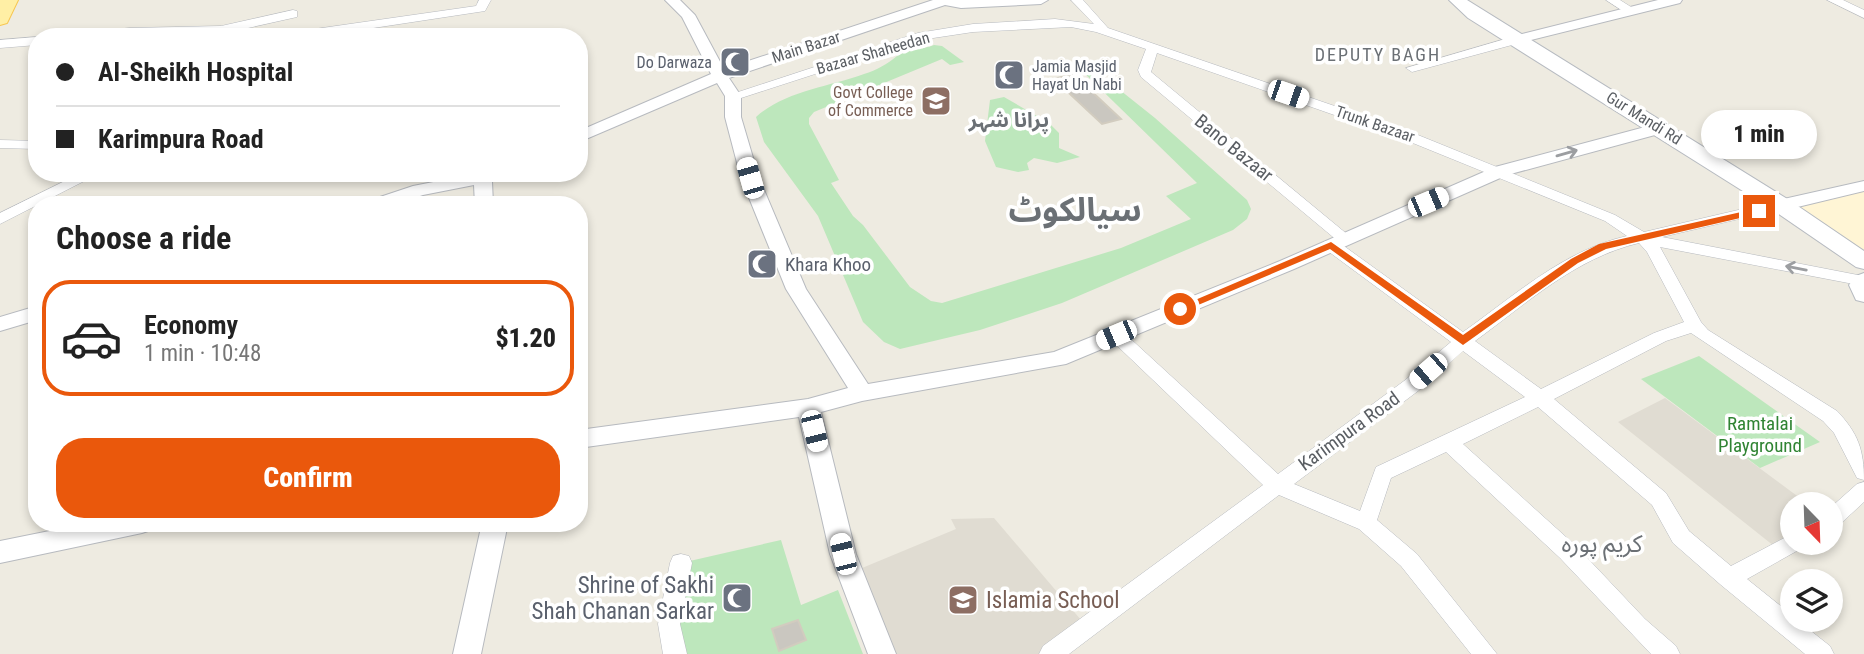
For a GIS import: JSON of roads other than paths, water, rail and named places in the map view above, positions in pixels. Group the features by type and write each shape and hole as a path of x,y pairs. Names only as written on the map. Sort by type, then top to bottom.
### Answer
{"main road":[{"path":"0,19 9,0"},
{"name":"Gur Mandi Rd","path":"1457,0 1475,14 1782,205 1864,262"},
{"path":"1864,281 1860,285 1864,294"}],"street":[{"path":"349,28 481,9 485,0"},
{"path":"672,0 688,15 733,96 733,117 750,178 796,289 862,393"},
{"name":"Main Bazar","path":"588,132 720,76 944,1 961,4 1041,0"},
{"path":"1077,0 1103,27 1099,29"},
{"path":"1612,0 1633,12"},
{"path":"1412,68 1675,0"},
{"path":"1833,0 1864,13"},
{"path":"238,28 271,14 293,15"},
{"name":"Bazaar Shaheedan","path":"733,96 918,37 973,28 1055,23 1071,23 1099,29"},
{"name":"Trunk Bazaar","path":"1099,29 1501,171 1588,207 1643,239"},
{"path":"0,44 28,42"},
{"name":"Bano Bazaar","path":"1152,49 1144,70 1146,74 1338,242"},
{"path":"588,438 808,407 862,393 1058,359 1501,171 1660,128"},
{"path":"0,144 28,145"},
{"path":"46,196 75,182"},
{"path":"401,196 459,182"},
{"path":"1782,205 1864,186"},
{"path":"0,219 28,205"},
{"name":"Karimpura Road","path":"1051,654 1411,386 1463,341 1574,261 1603,247 1782,205"},
{"path":"1643,239 1864,281"},
{"path":"1643,239 1654,250 1694,325 1721,349 1830,416 1840,428 1864,472"},
{"path":"1338,242 1540,398 1659,499 1681,537 1822,654"},
{"path":"0,324 28,316"},
{"path":"1366,523 1383,472 1540,398 1660,337 1694,325"},
{"path":"1116,335 1276,485 1366,523 1409,561 1485,654"},
{"path":"808,407 843,554 882,654"},
{"path":"1448,442 1568,551 1637,626 1668,654"},
{"path":"1843,509 1864,490"},
{"path":"0,552 98,532"},
{"path":"467,654 493,532"},
{"path":"1729,578 1780,550"},
{"path":"675,654 669,624 681,563"}],"place":[{"name":"Do Darwaza","path":"735,62"},
{"name":"Jamia Masjid Hayat Un Nabi","path":"1009,75"},
{"name":"Govt College of Commerce","path":"936,101"},
{"name":"Khara Khoo","path":"762,264"},
{"name":"Shrine of Sakhi Shah Chanan Sarkar","path":"737,598"},
{"name":"Islamia School","path":"963,600"}],"district":[{"name":"DEPUTY BAGH","path":"1378,54"},
{"name":"پرانا شہر","path":"1009,120"},
{"name":"سیالکوٹ","path":"1075,209"},
{"name":"کریم پورہ","path":"1602,544"}],"park label":[{"name":"Ramtalai Playground","path":"1760,434"}]}
